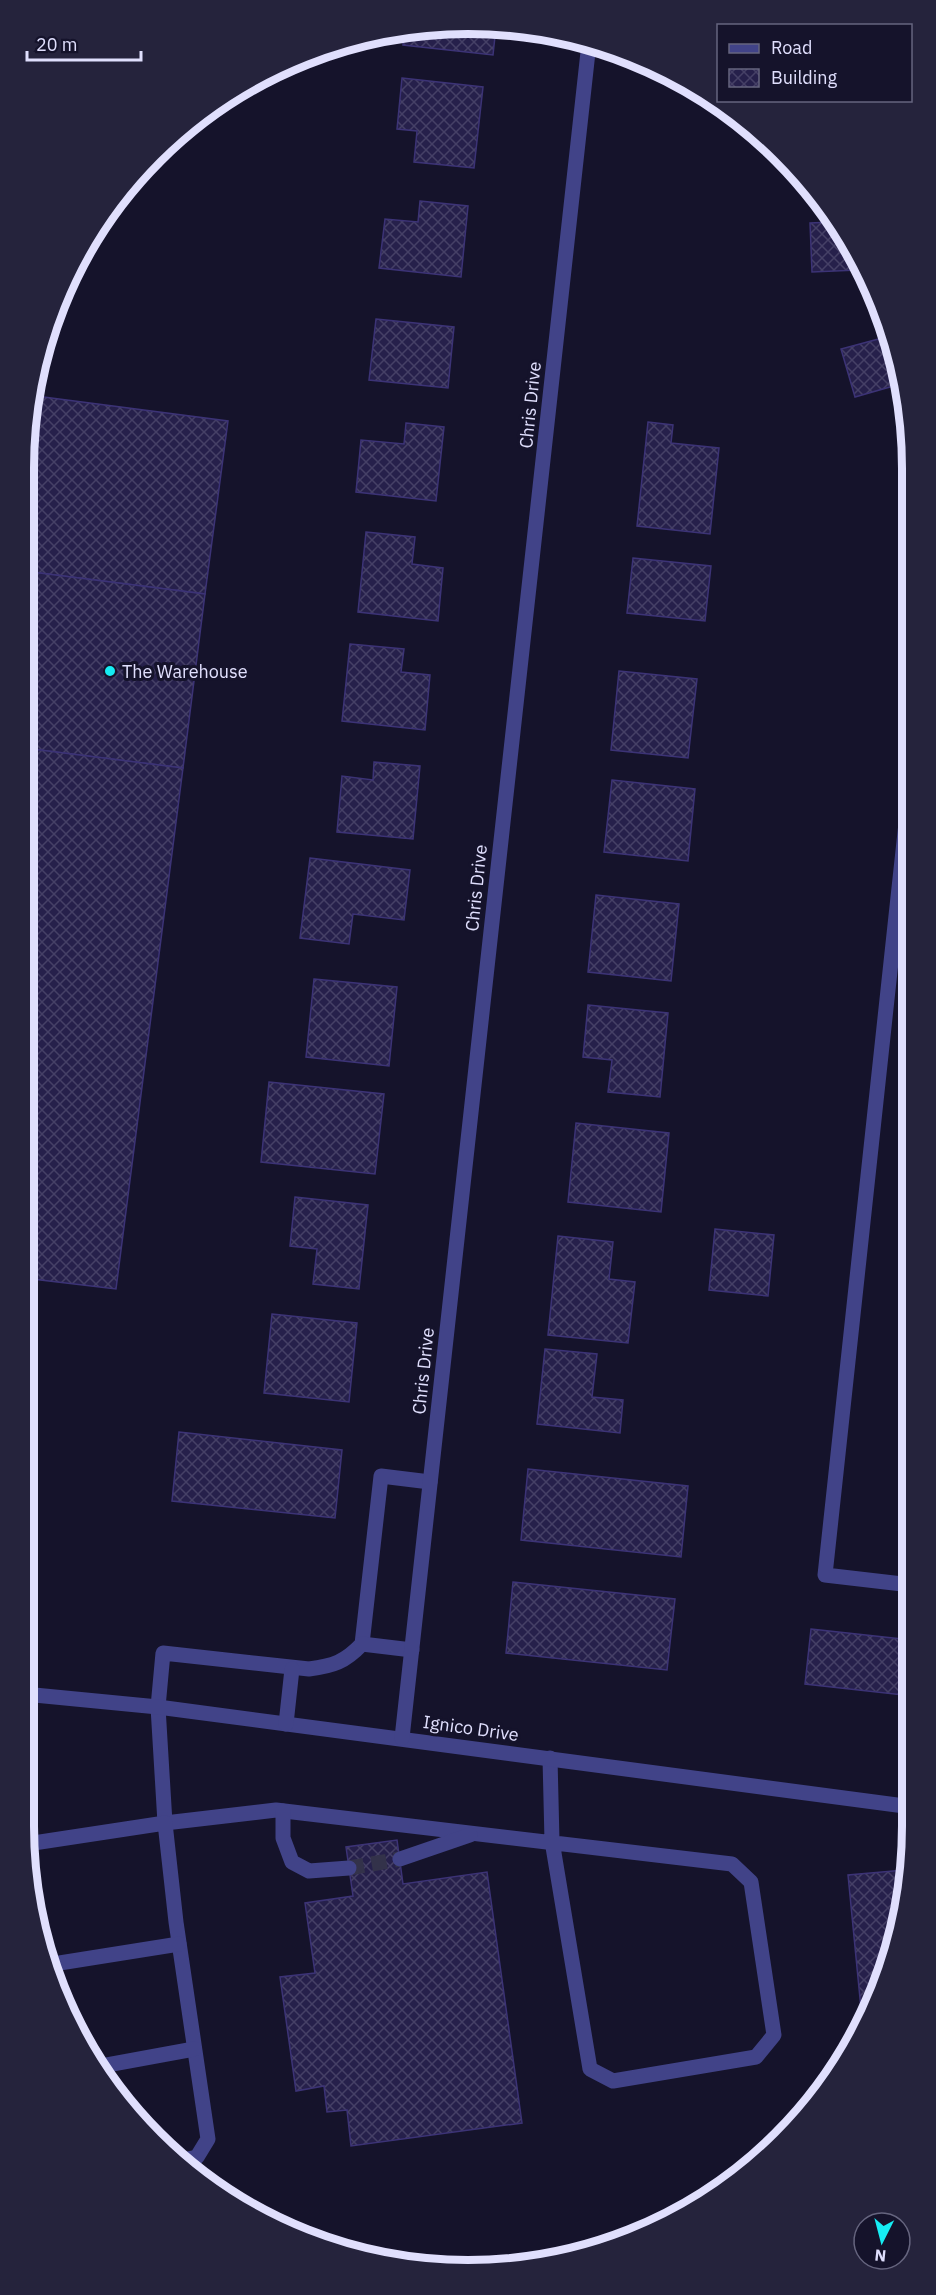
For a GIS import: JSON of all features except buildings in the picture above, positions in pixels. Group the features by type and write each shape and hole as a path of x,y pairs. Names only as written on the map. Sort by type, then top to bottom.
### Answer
{"street":[{"name":"Chris Drive","path":"402,1738 588,52"},
{"path":"902,860 825,1575 902,1584"},
{"path":"189,2159 196,2157 208,2139 179,1944 165,1823 158,1707 163,1653 292,1669 327,1667 348,1658 362,1644 381,1476 430,1482"},
{"path":"362,1644 412,1650"},
{"path":"286,1724 292,1669"},
{"name":"Ignico Drive","path":"34,1695 158,1707 402,1738 902,1806"},
{"path":"35,1843 165,1823 283,1811 552,1841 732,1864 751,1882 774,2035 756,2057 613,2080 590,2068 552,1841 550,1758"},
{"path":"283,1811 284,1838 292,1862 309,1871 349,1868"},
{"path":"400,1859 476,1833"},
{"path":"57,1963 179,1944"},
{"path":"106,2065 194,2049"}],"tunnel":[{"path":"349,1868 400,1859"}],"place":[{"name":"The Warehouse","path":"110,671"}]}
